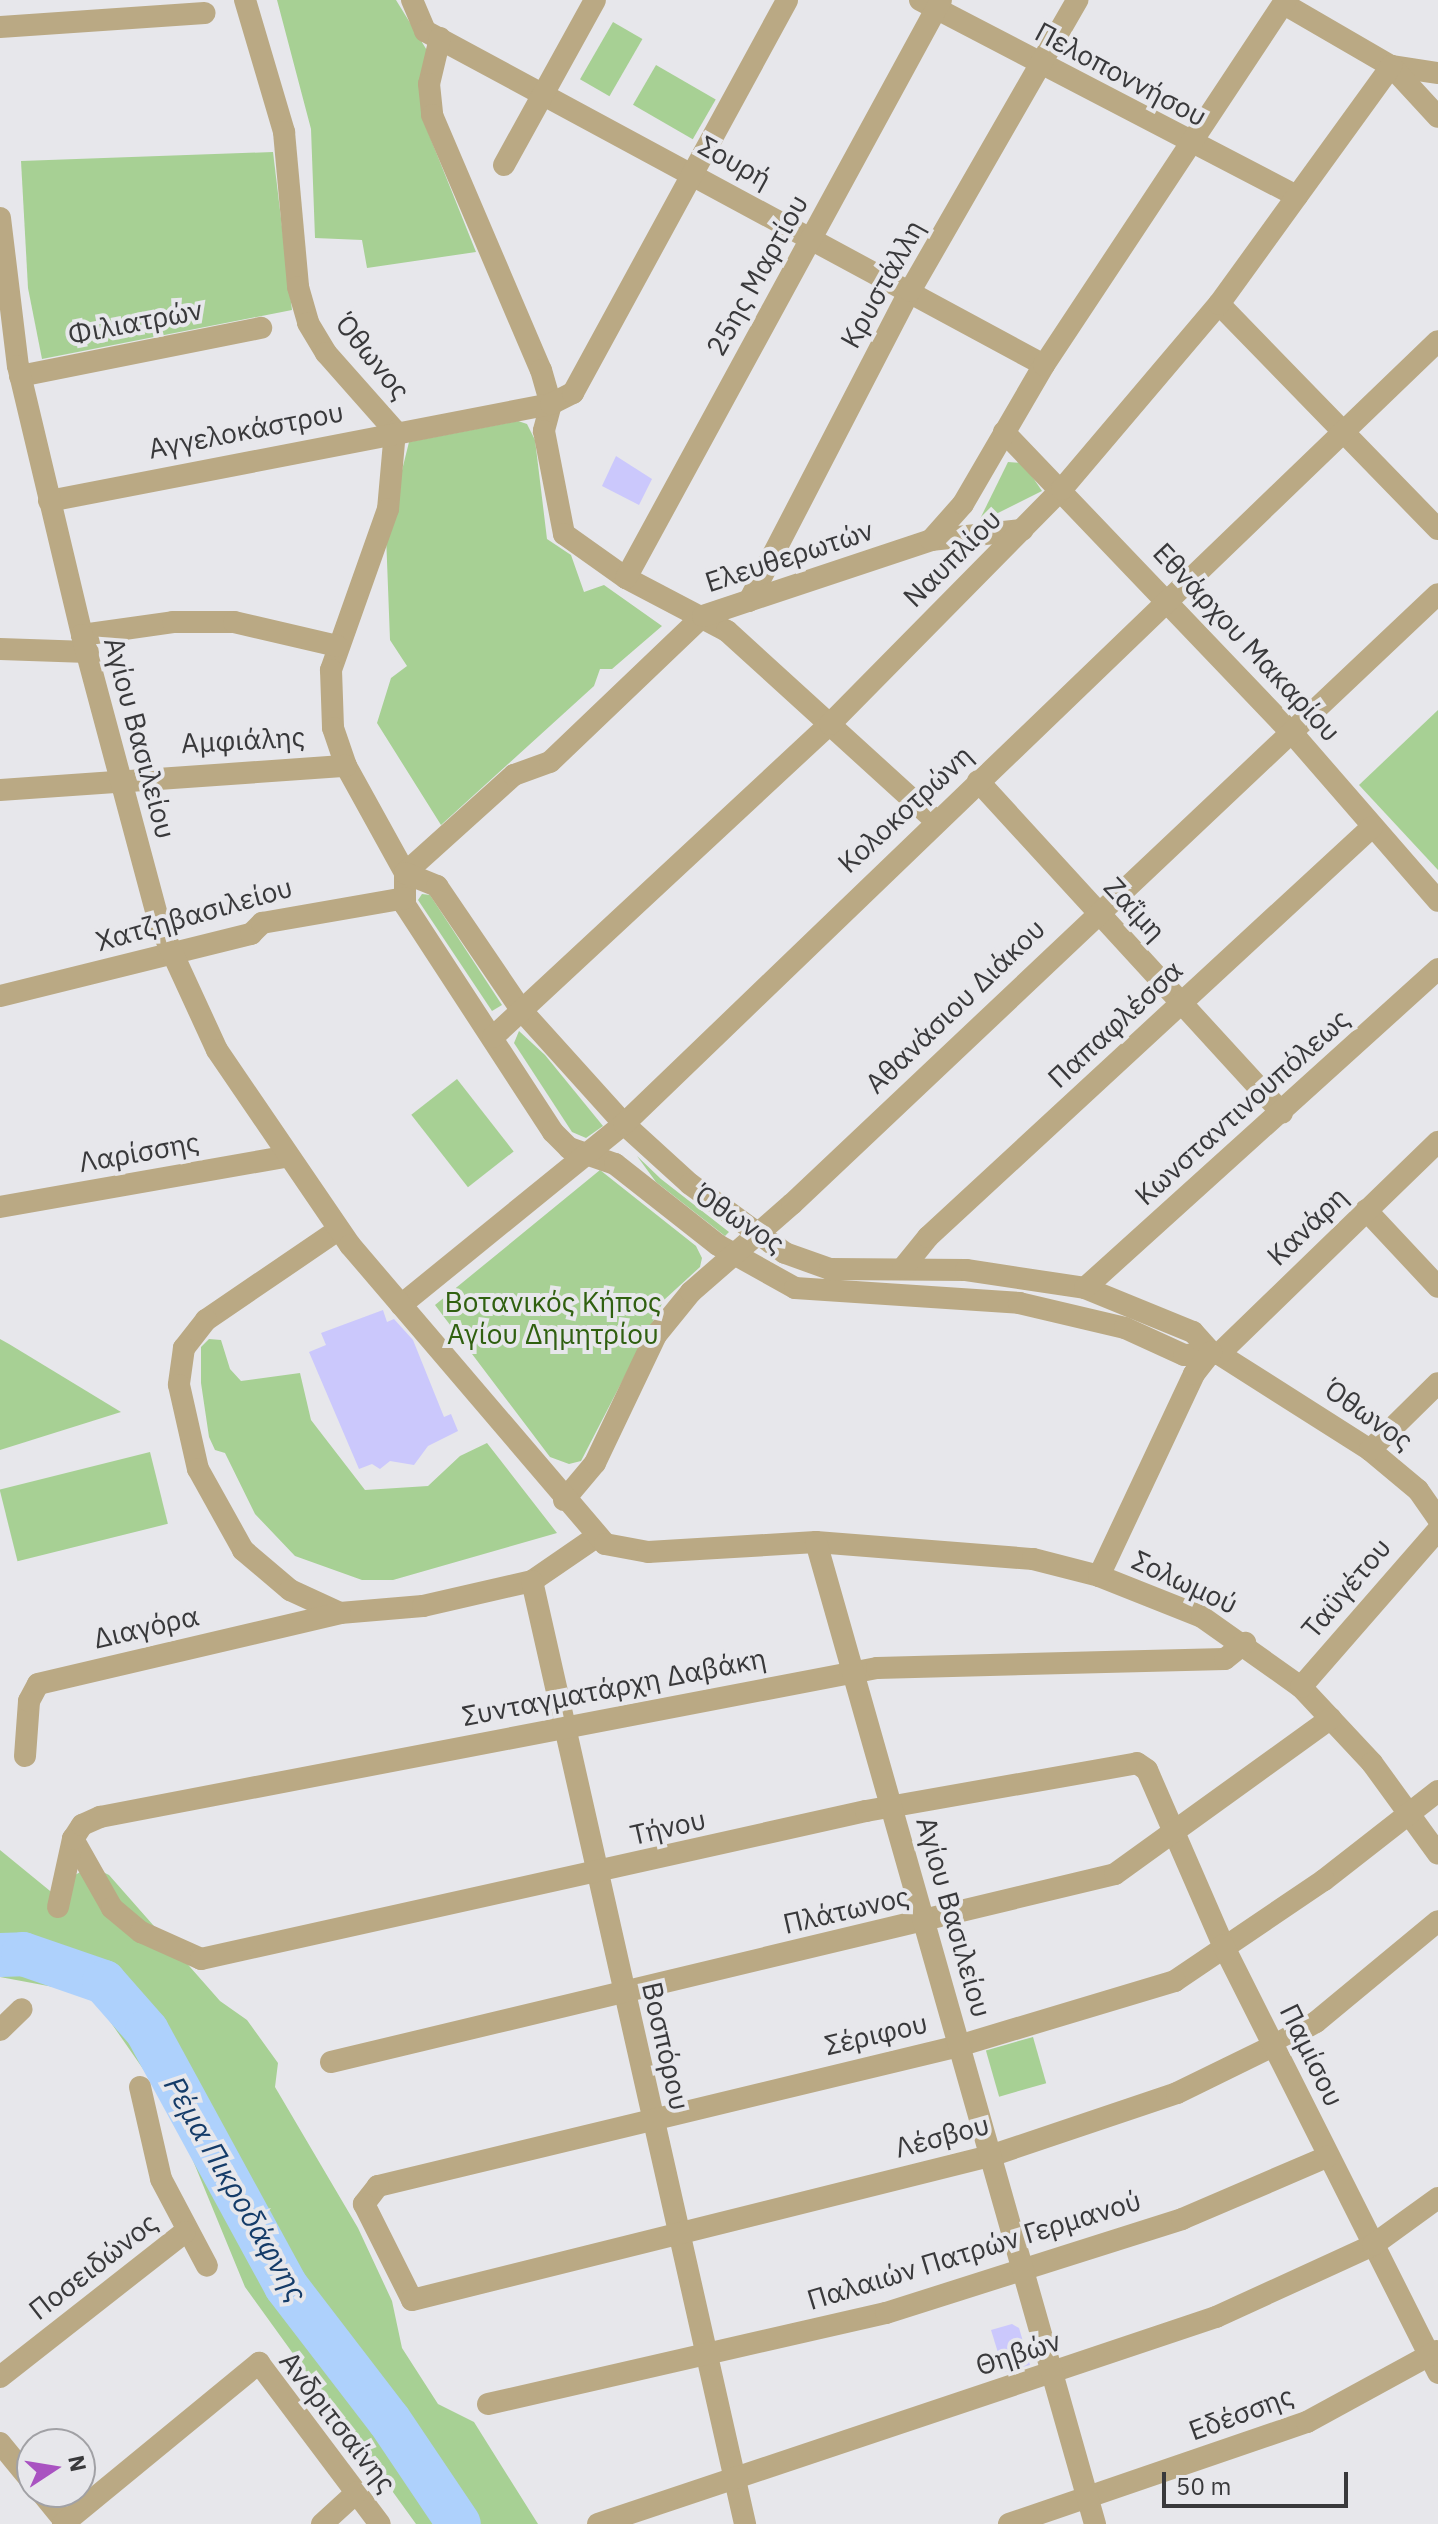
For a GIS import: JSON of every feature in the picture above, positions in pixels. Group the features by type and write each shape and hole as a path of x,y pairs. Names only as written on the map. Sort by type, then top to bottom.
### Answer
{"street":[{"name":"Όθωνος","path":"245,0 284,132 298,287 308,323 326,353 395,431 388,509 337,646 329,699 346,766 405,873 405,898 553,1132 569,1148 615,1164 732,1254 815,1292 1019,1303 1113,1324 1184,1355 1215,1353"},
{"name":"Σουρή","path":"412,0 425,31 697,174 1044,365"},
{"path":"504,165 595,0"},
{"path":"551,404 582,381 697,174 787,0"},
{"name":"Κρυστάλλη","path":"749,601 910,291 1077,0"},
{"name":"Ελευθερωτών","path":"440,38 429,84 432,115 551,404 544,431 558,523 576,545 626,578 703,616 931,540 963,504 1044,365 1285,2"},
{"path":"1285,2 1391,66 1438,117"},
{"name":"Πελοποννήσου","path":"933,3 1040,66 1297,196"},
{"name":"25ης Μαρτίου","path":"626,578 812,237 933,3"},
{"path":"0,27 205,13"},
{"path":"1391,66 1438,73"},
{"name":"Ναυπλίου","path":"493,1037 830,724 1062,489 1219,304 1391,66"},
{"name":"Αγίου Βασιλείου","path":"0,218 5,324 49,501 121,782 170,955 204,1029 338,1230 596,1537 630,1552 816,1542 1095,2524"},
{"path":"1219,304 1438,529"},
{"name":"Φιλιατρών","path":"20,376 261,328"},
{"name":"Κολοκοτρώνη","path":"401,1305 590,1155 624,1124 935,820 1170,603 1438,341"},
{"name":"Αγγελοκάστρου","path":"49,501 395,431 551,404"},
{"name":"Εθνάρχου Μακαρίου","path":"1004,432 1062,489 1293,734 1438,901"},
{"path":"931,540 1022,530"},
{"name":"Αθανάσιου Διάκου","path":"564,1500 595,1463 656,1335 732,1254 756,1235 1096,913 1293,734 1438,594"},
{"path":"405,873 514,775 550,762 703,616 830,724 935,820"},
{"path":"0,649 85,644 173,622 234,622 337,646"},
{"name":"Αμφιάλης","path":"0,790 346,766"},
{"name":"Ζαΐμη","path":"978,781 1282,1113"},
{"name":"Παπαφλέσσα","path":"903,1268 928,1237 1372,827"},
{"name":"Όθωνος","path":"405,873 437,886 522,1011 624,1124 756,1235 813,1266 989,1272 1085,1288 1193,1332 1215,1353 1370,1450 1418,1490 1438,1519"},
{"name":"Χατζηβασιλείου","path":"0,996 251,934 262,923 405,898"},
{"name":"Κωνσταντινουπόλεως","path":"1085,1288 1438,969"},
{"name":"Κανάρη","path":"1099,1576 1194,1374 1438,1142"},
{"name":"Λαρίσσης","path":"0,1207 288,1156"},
{"path":"1366,1210 1438,1287"},
{"path":"338,1230 206,1320 193,1332 178,1368 198,1469 231,1534 290,1590 340,1613 423,1606 532,1581 596,1537"},
{"path":"1370,1450 1438,1383"},
{"name":"Ταϋγέτου","path":"1301,1687 1438,1530"},
{"name":"Σολωμού","path":"816,1542 994,1553 1099,1576 1165,1599 1245,1643 1301,1687 1331,1718 1411,1815 1438,1854"},
{"name":"Βοσπόρου","path":"532,1581 595,1875 745,2524"},
{"name":"Διαγόρα","path":"25,1756 29,1701 38,1684 340,1613"},
{"name":"Συνταγματάρχη Δαβάκη","path":"73,1839 82,1825 100,1817 853,1672 1225,1659 1245,1643"},
{"name":"Πλάτωνος","path":"331,2062 1115,1874 1331,1718"},
{"name":"Τήνου","path":"73,1839 93,1881 131,1924 201,1959 595,1875 866,1811 892,1811 1137,1763"},
{"name":"Παμίσου","path":"1137,1763 1147,1770 1223,1945 1275,2045 1327,2157 1434,2361"},
{"name":"Σέριφου","path":"412,2300 364,2204 367,2194 652,2118 959,2046 1175,1981 1411,1815 1438,1791"},
{"path":"58,1907 73,1839"},
{"name":"Λέσβου","path":"412,2300 990,2156 1177,2093 1316,2022 1438,1921"},
{"path":"0,2030 22,2009"},
{"path":"140,2087 161,2179 185,2232 207,2266"},
{"name":"Παλαιών Πατρών Γερμανού","path":"488,2404 864,2319 1182,2219 1327,2157"},
{"name":"Θηβών","path":"598,2524 1246,2305 1373,2245 1438,2198"},
{"name":"Ποσειδώνος","path":"0,2377 185,2232"},
{"name":"Εδέσσης","path":"1009,2524 1307,2422 1434,2361"},
{"name":"Ανδριτσαίνης","path":"65,2523 259,2363 380,2524"},
{"path":"0,2443 16,2462"},
{"path":"322,2524 357,2492"}],"green space":[{"path":"277,0 396,0 428,52 422,117 476,252 367,268 362,240 315,238 311,129"},
{"path":"613,22 642,39 609,96 580,79"},
{"path":"656,65 716,100 693,139 633,105"},
{"path":"273,152 292,310 42,359 28,288 21,161"},
{"path":"518,421 527,424 535,440 547,539 571,555 584,592 604,585 662,626 612,669 600,669 594,686 441,825 377,723 391,678 407,666 390,640 386,535 409,442"},
{"path":"1008,462 1023,463 1042,491 978,523"},
{"path":"1438,710 1438,870 1359,785"},
{"path":"422,894 430,895 502,1005 492,1011 418,900"},
{"path":"519,1031 545,1055 603,1126 586,1138 572,1132 514,1043"},
{"path":"457,1079 514,1151 468,1187 411,1115"},
{"path":"637,1156 661,1179 729,1232 725,1236 656,1182"},
{"name":"Βοτανικός Κήπος Αγίου Δημητρίου","path":"600,1170 696,1246 702,1258 700,1267 664,1300 581,1461 569,1464 550,1457 435,1305"},
{"path":"0,1339 9,1344 121,1412 0,1450"},
{"path":"209,1339 221,1340 230,1369 241,1381 300,1373 311,1420 365,1490 428,1486 460,1456 487,1443 557,1533 393,1580 362,1580 295,1556 255,1514 225,1453 215,1450 209,1437 201,1383 201,1347"},
{"path":"150,1452 168,1524 18,1561 0,1489"},
{"path":"0,1850 66,1904 75,1875 91,1866 109,1875 220,2001 247,2020 278,2063 275,2087 358,2228 392,2301 402,2348 438,2404 474,2422 538,2524 416,2524 245,2287 173,2112 91,1994 0,1977"},
{"path":"1033,2037 1046,2083 999,2097 986,2051"}],"building":[{"path":"616,456 652,479 639,505 602,486"},
{"path":"383,1310 387,1322 394,1319 413,1340 444,1417 451,1414 458,1431 428,1446 414,1465 390,1461 380,1469 372,1464 359,1469 309,1352 326,1345 321,1333"},
{"path":"1012,2324 1019,2328 1030,2365 1004,2372 991,2330"}],"waterway":[{"name":"Ρέμα Πικροδάφνης","path":"0,1955 23,1954 104,1982 147,2031 286,2286 389,2420 459,2524"}]}
